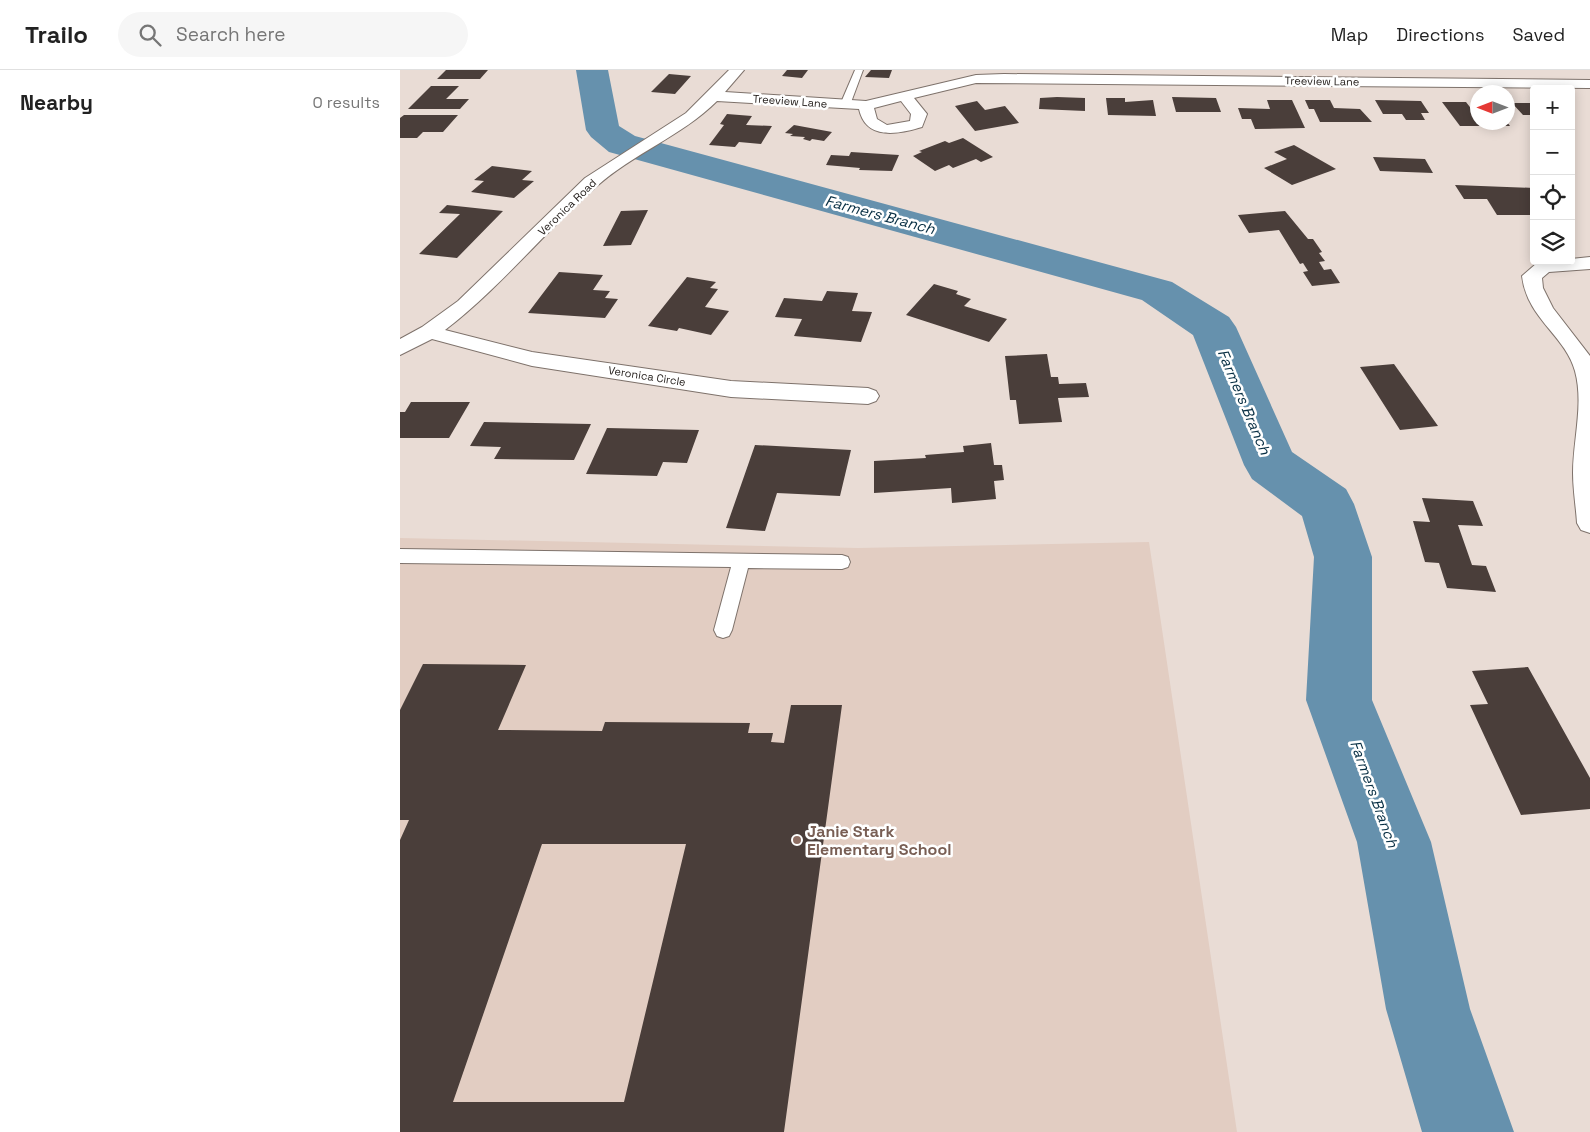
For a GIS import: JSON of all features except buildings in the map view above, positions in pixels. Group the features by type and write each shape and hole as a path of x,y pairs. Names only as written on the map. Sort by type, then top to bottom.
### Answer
{"street":[{"name":"Veronica Road","path":"400,348 430,332 465,305 591,182 624,158 691,115 714,96 737,70"},
{"path":"1474,70 1488,83"},
{"name":"Treeview Lane","path":"714,96 866,105 976,79 1004,78 1590,84"},
{"path":"866,105 871,121 882,128 901,129 917,124 919,114 906,97"},
{"path":"1590,263 1544,267 1532,276 1536,298 1582,360 1590,391 1585,474 1590,523"},
{"name":"Veronica Circle","path":"430,332 532,359 731,389 868,396"}],"lane":[{"path":"845,105 858,70"},
{"path":"400,556 842,562"},
{"path":"723,630 741,560"}],"shaded area":[{"name":"Janie Stark Elementary School","path":"400,538 858,548 1149,542 1237,1132 400,1132"}],"waterway":[{"name":"Farmers Branch","path":"592,70 603,130 622,144 1157,291 1213,327 1271,465 1326,504 1343,557 1339,700 1394,842 1428,1009 1468,1132"}],"place":[{"name":"Janie Stark Elementary School","path":"797,840"}]}
